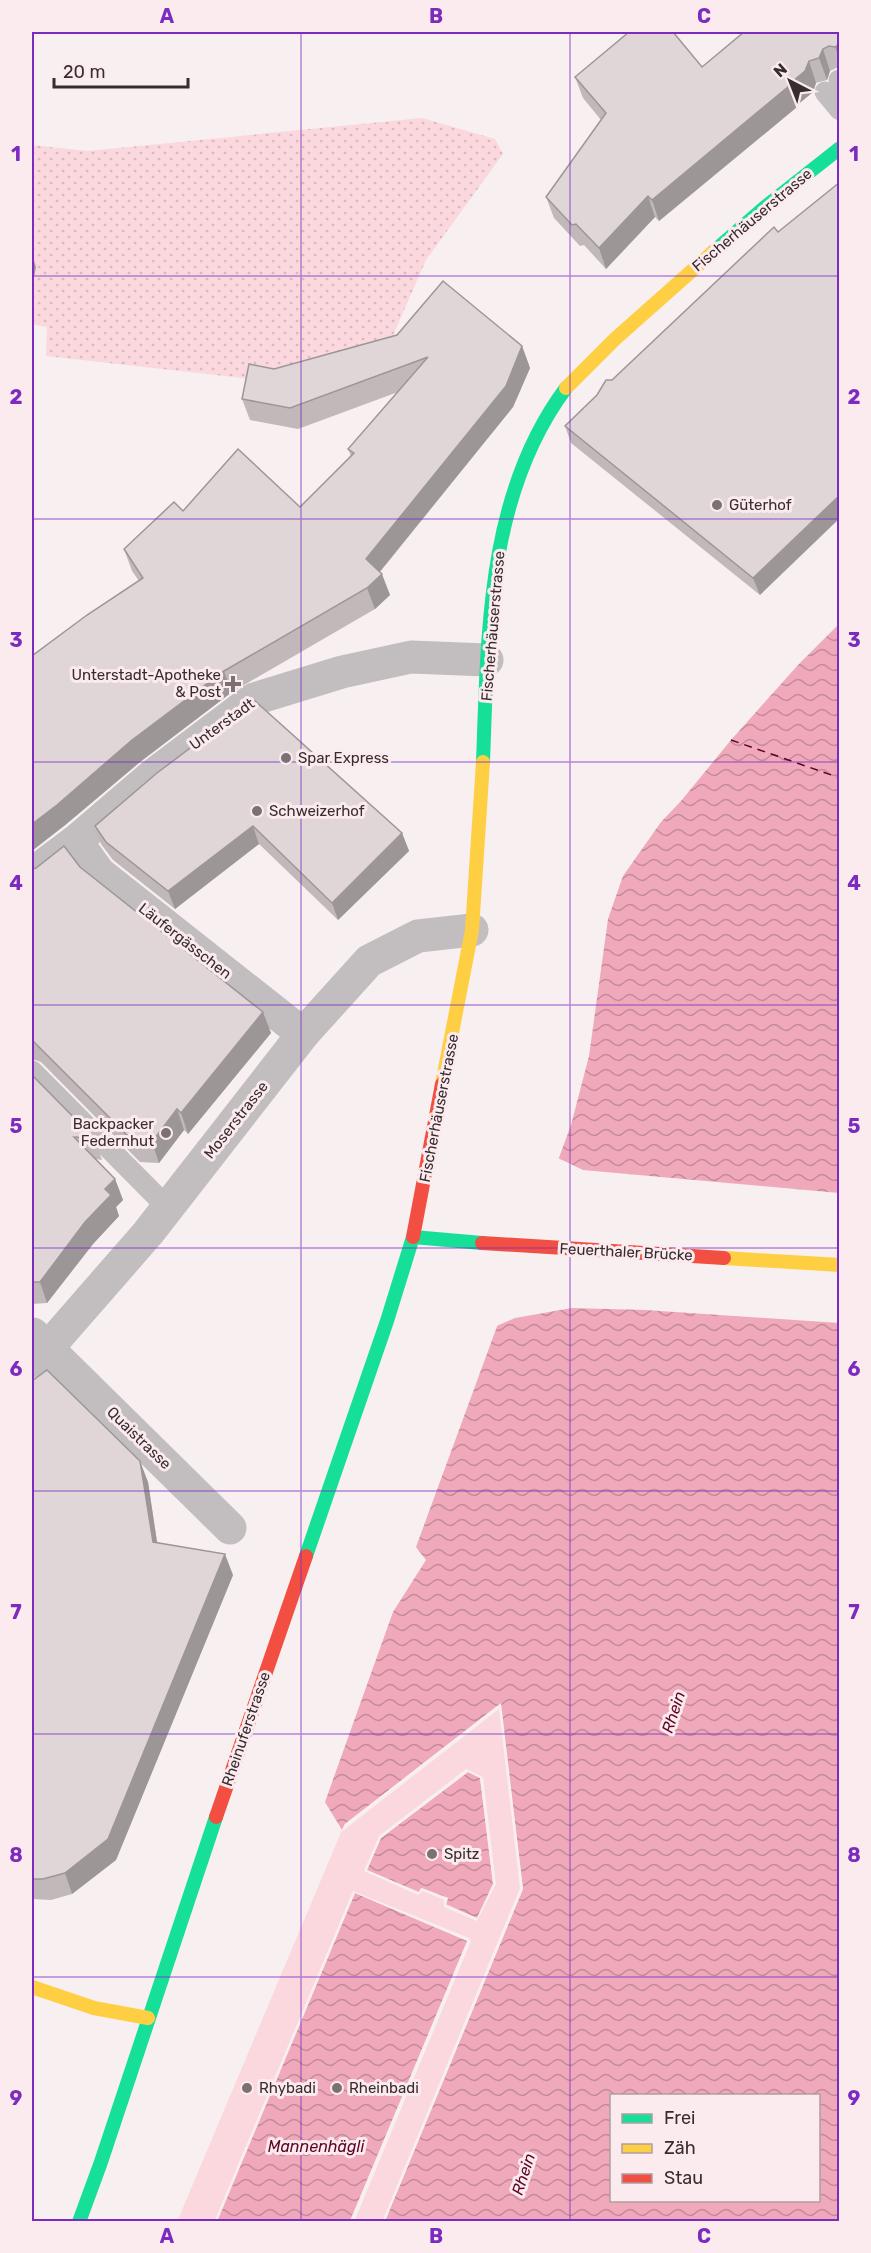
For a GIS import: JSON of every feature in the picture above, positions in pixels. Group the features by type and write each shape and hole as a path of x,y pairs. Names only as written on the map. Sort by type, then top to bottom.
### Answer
{"main road":[{"name":"Fischerhäuserstrasse","path":"413,1237 472,930 481,818 487,660 498,552 511,499 540,426 565,389 615,339 680,280 765,207 840,148"},
{"name":"Feuerthaler Brücke","path":"413,1237 840,1265"},
{"name":"Rheinuferstrasse","path":"79,2222 387,1321 413,1237"},
{"path":"32,1988 94,2008 148,2018"}],"street":[{"name":"Unterstadt","path":"32,874 76,841 152,776 254,699 342,672 411,657 487,660"},
{"name":"Läufergässchen","path":"76,841 99,873 303,1034"},
{"name":"Moserstrasse","path":"36,1348 125,1261 303,1034 369,961 418,936 472,930"},
{"name":"Quaistrasse","path":"36,1348 230,1528"}],"lane":[{"path":"835,84 840,110"},
{"path":"32,1071 168,1208"}],"shaded area":[{"path":"422,118 495,139 503,154 426,260 384,356 278,382 46,356 47,327 32,324 32,145 88,151"},
{"name":"Rheinbadi","path":"501,1703 523,1889 385,2221 177,2222 342,1830"}],"water":[{"name":"Rhein","path":"839,624 839,2221 385,2221 523,1889 500,1704 345,1824 342,1830 325,1802 393,1612 426,1560 416,1547 571,1125 589,1056 608,919 623,876 661,822 798,665"},
{"name":"Spitz","path":"468,1772 480,1778 493,1884 477,1918 446,1904 448,1898 422,1888 419,1893 367,1870 381,1838"},
{"name":"Mannenhägli","path":"355,1893 468,1941 350,2221 217,2222"}],"pier":[{"path":"556,1157 583,1170 839,1193 839,1323 645,1310 572,1308 515,1318 494,1327"},
{"path":"501,1703 523,1889 385,2221 382,2222 520,1888 499,1709 340,1833 345,1824"},
{"path":"466,1769 483,1777 496,1884 477,1921 444,1907 444,1900 423,1891 418,1895 364,1871 379,1836","holes":["468,1772 480,1778 493,1884 477,1918 446,1905 448,1898 421,1888 419,1892 367,1870 381,1838"]},
{"path":"353,1891 469,1938 471,1941 354,2222 350,2221 467,1941 355,1893 217,2221 214,2222"}],"building":[{"path":"629,32 673,32 702,67 744,32 840,32 840,43 835,47 829,46 823,49 819,58 809,61 805,71 789,86 652,200 648,196 599,248 576,224 572,225 546,197 606,113 575,77"},
{"path":"840,182 840,495 753,578 565,426 597,395 606,380 612,380 774,227 778,232"},
{"path":"443,281 522,346 506,386 366,559 382,574 367,588 224,671 132,740 32,824 32,656 87,615 143,578 124,549 174,502 183,511 238,449 300,507 354,453 348,449 428,357 290,408 242,399 249,364 274,369 397,335"},
{"name":"Schweizerhof","path":"254,700 402,833 332,903 253,826 168,891 106,842 95,826 157,773"},
{"path":"64,846 80,867 263,1012 181,1113 177,1109 152,1142 133,1141 32,1040 32,869"},
{"path":"32,1075 94,1138 74,1137 115,1179 105,1189 111,1195 85,1222 40,1282 32,1282"},
{"path":"47,1370 140,1461 153,1542 225,1554 108,1839 65,1873 43,1879 32,1879 32,1381"}],"ferry route":[{"path":"731,740 840,778"}],"traffic: fast":[{"path":"713,252 765,207 840,148"},
{"path":"483,762 490,616 496,568 506,520 520,474 540,430 566,388"},
{"path":"306,1556 387,1321 413,1237 482,1243"},
{"path":"79,2222 216,1817"}],"traffic: slow":[{"path":"566,388 615,339 713,252"},
{"path":"442,1084 472,930 483,762"},
{"path":"724,1258 840,1265"},
{"path":"32,1987 94,2008 148,2018"}],"traffic: jam":[{"path":"413,1237 442,1084"},
{"path":"482,1243 724,1258"},
{"path":"216,1817 306,1556"}],"place":[{"name":"Güterhof","path":"717,505"},
{"name":"Unterstadt-Apotheke & Post","path":"233,684"},
{"name":"Spar Express","path":"286,758"},
{"name":"Schweizerhof","path":"257,811"},
{"name":"Backpacker Federnhut","path":"166,1133"},
{"name":"Spitz","path":"432,1854"},
{"name":"Rhybadi","path":"247,2088"},
{"name":"Rheinbadi","path":"337,2088"}]}
